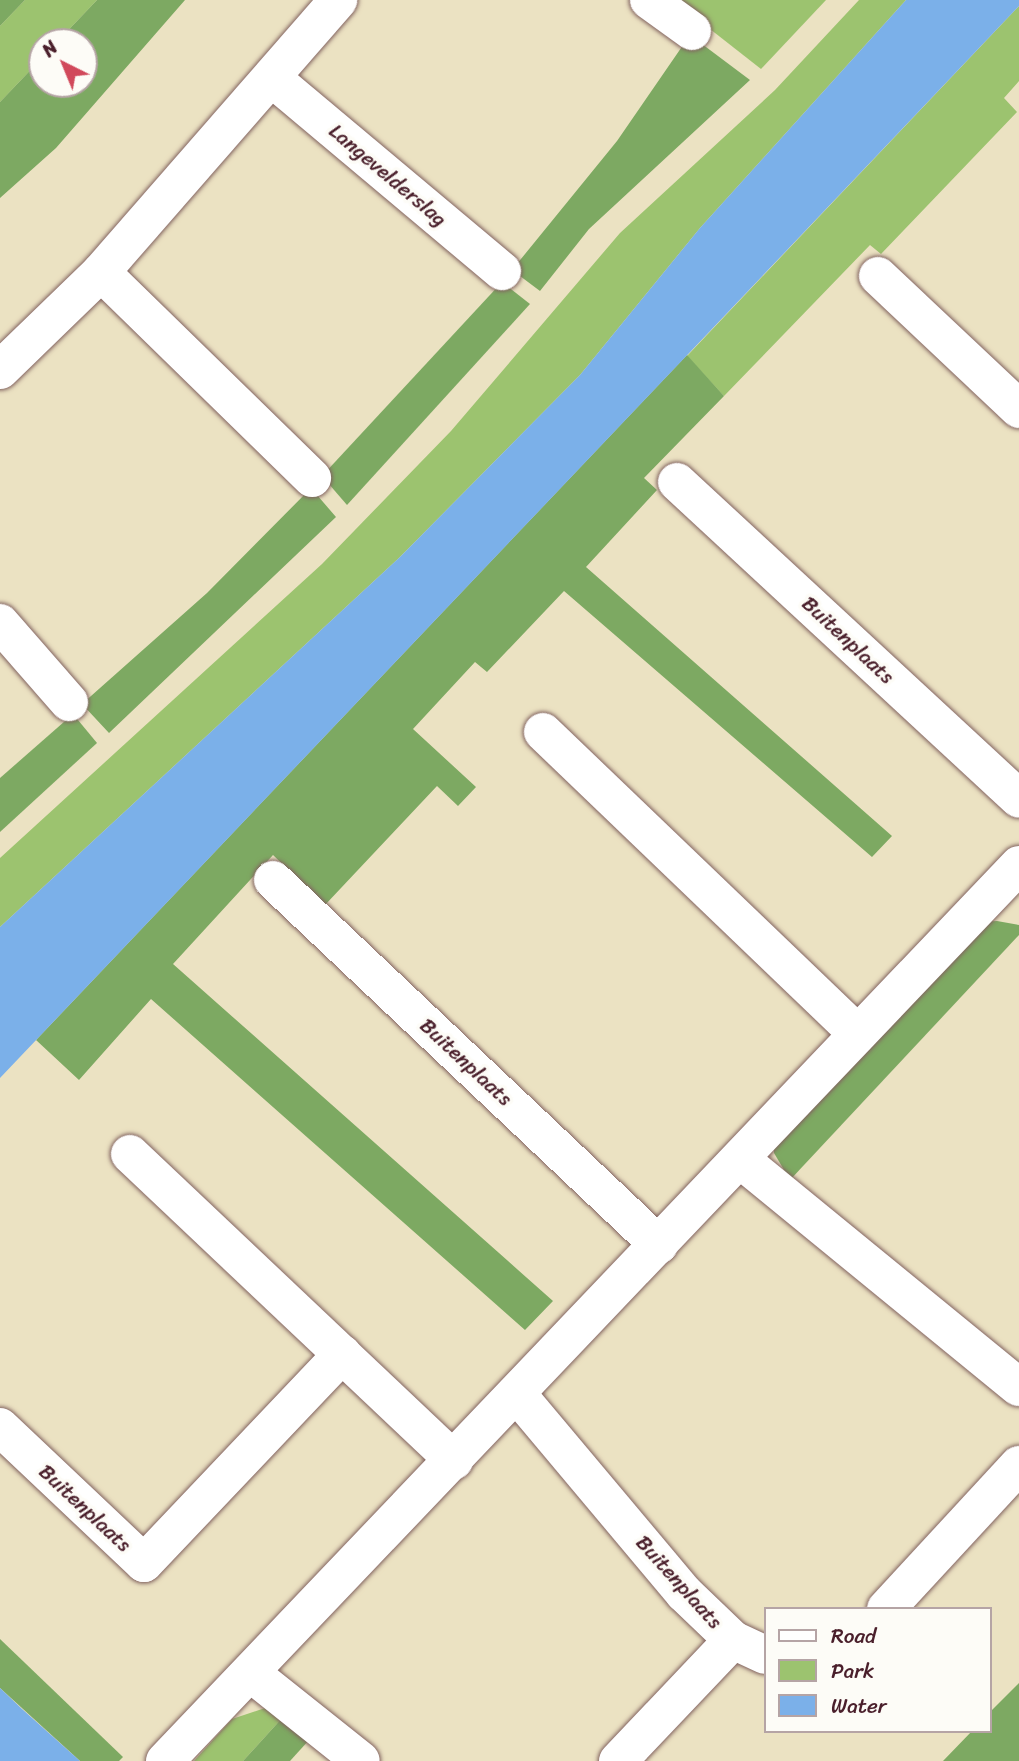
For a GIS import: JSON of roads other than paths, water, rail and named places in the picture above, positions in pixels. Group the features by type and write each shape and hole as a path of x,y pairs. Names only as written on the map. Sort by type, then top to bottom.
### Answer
{"street":[{"path":"0,370 101,272 273,79 338,0"},
{"path":"649,0 692,31"},
{"name":"Langevelderslag","path":"273,79 502,271"},
{"path":"101,272 312,478"},
{"path":"878,276 1019,409"},
{"name":"Buitenplaats","path":"677,482 1019,799"},
{"path":"0,623 69,702"},
{"path":"543,732 858,1034"},
{"name":"Buitenplaats","path":"274,880 659,1245"},
{"path":"165,1761 252,1674 858,1034 1013,885"},
{"path":"130,1154 454,1460"},
{"path":"740,1159 1019,1387"},
{"name":"Buitenplaats","path":"0,1427 144,1563 342,1354"},
{"name":"Buitenplaats","path":"517,1394 684,1593 749,1647 618,1761"},
{"path":"888,1607 1019,1465"},
{"path":"252,1674 361,1761"}],"water":[{"path":"906,0 1019,0 1019,6 0,1078 0,927 400,557 580,375 700,228"},
{"path":"0,1688 22,1709 80,1761 0,1761"}]}
